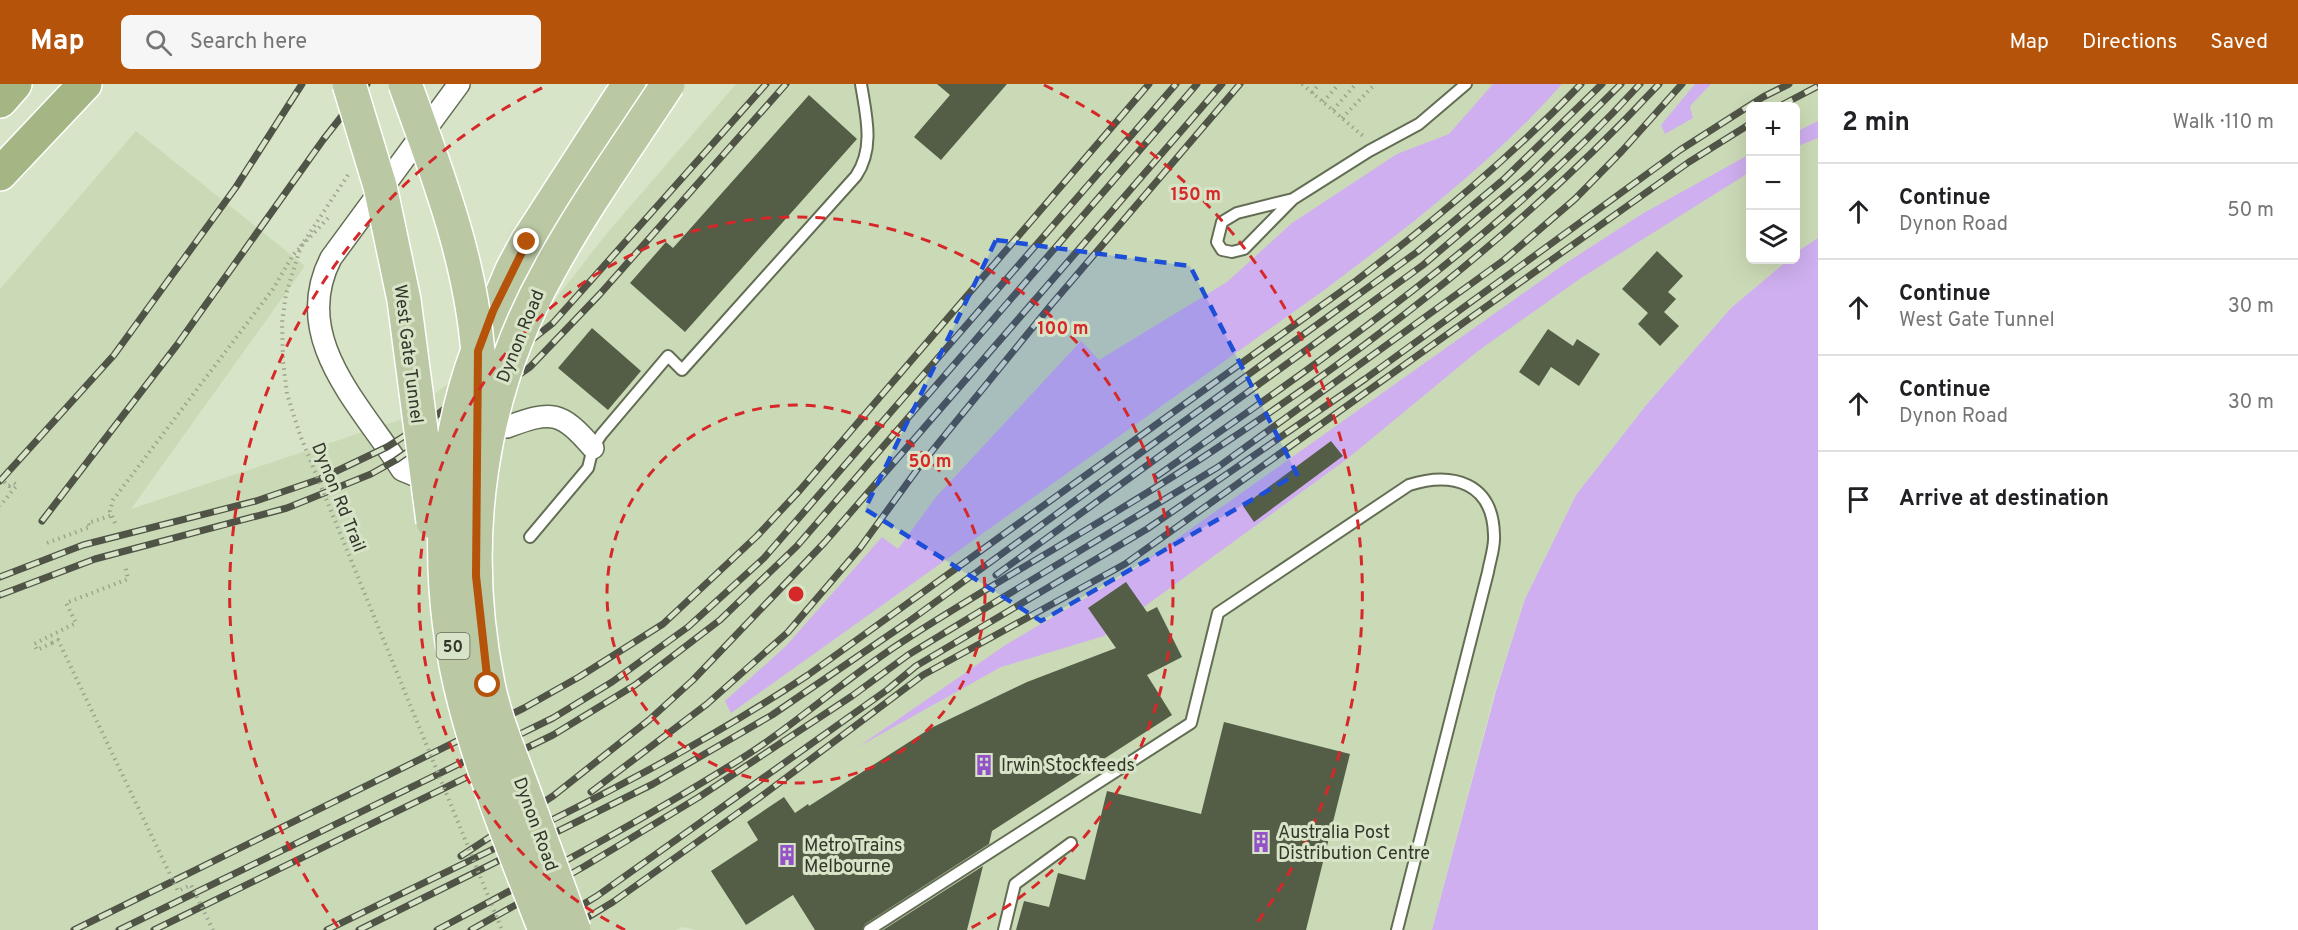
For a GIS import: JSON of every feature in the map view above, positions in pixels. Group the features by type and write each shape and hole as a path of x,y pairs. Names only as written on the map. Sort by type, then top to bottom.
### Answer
{"highway":[{"path":"0,101 15,84"},
{"path":"0,174 85,84"}],"main road":[{"name":"West Gate Tunnel","path":"349,84 378,175 404,300 419,430 450,627"},
{"path":"405,84 441,182 457,234 470,289 478,351 478,479"},
{"name":"Dynon Road","path":"545,930 488,781 464,703 450,627 445,557 451,465 461,405 493,311 523,249 629,84"},
{"name":"Dynon Road","path":"574,930 500,729 488,685 476,576 478,479 495,400 540,288 668,84"}],"street":[{"path":"419,477 402,470 336,372 321,335 317,314 318,294 324,273 332,258 459,84"},
{"path":"507,427 537,417 551,416 574,426 593,448"}],"lane":[{"path":"530,537 588,468 593,448 668,356 682,370 856,176 866,156 868,133 861,84"},
{"path":"1293,199 1237,213 1222,222 1217,243 1222,250 1232,252 1244,249 1293,199 1369,151 1419,124 1466,84"},
{"path":"869,930 1191,723 1218,613 1409,485 1430,478 1453,478 1476,489 1491,508 1494,536 1488,572 1396,930"},
{"path":"1004,930 1015,885 1071,843"}],"path":[{"path":"1302,84 1365,137"},
{"path":"1312,93 1319,84"},
{"path":"1323,102 1339,84"},
{"path":"1333,110 1356,84"},
{"path":"1342,118 1375,84"},
{"name":"Dynon Rd Trail","path":"354,167 301,246 286,294 282,322 287,394 300,435 502,930"},
{"path":"115,524 110,508 113,500 273,289 293,255 336,209"},
{"path":"0,478 9,486 15,483 17,485 0,506"},
{"path":"47,543 90,527 88,523 113,515"},
{"path":"125,565 128,579 66,603 76,623 34,644 37,650 58,640 178,891 191,885 213,930"}],"highlighted area":[{"path":"996,240 1190,266 1297,474 1041,621 865,509"}],"shaded area":[{"path":"736,84 1818,84 1818,238 1800,250 1800,102 1746,102 1746,264 1783,264 1731,308 1647,404 1576,495 1525,599 1494,695 1432,930 696,930 682,927 676,930 0,930 0,289 136,131 305,266 131,509 399,420 546,311 608,232"},
{"path":"1493,84 1562,84 1508,140 1479,166 1419,217 1327,288 731,713 725,701 786,646 882,537 898,549 936,497 1081,341 1099,360 1227,282 1292,223 1397,154 1449,134"},
{"path":"1695,84 1711,84 1690,106 1693,118 1665,134 1661,125"},
{"path":"1818,121 1818,138 1800,145 1800,130"},
{"path":"1746,156 1746,175 1581,278 1478,351 1347,459 1104,636 1001,667 858,747 1007,644 1130,572 1566,263 1642,214"},
{"path":"1818,238 1818,930 1432,930 1496,691 1525,599 1576,495 1647,404 1731,308 1783,264 1800,264 1800,250"}],"building":[{"path":"937,84 1007,84 941,160 914,137 950,95"},
{"path":"809,95 857,139 685,332 630,283 666,242 673,248"},
{"path":"1657,251 1683,276 1668,292 1676,299 1664,312 1679,326 1660,346 1638,324 1648,313 1622,289"},
{"path":"592,328 641,371 608,410 558,368"},
{"path":"1548,329 1573,346 1577,339 1600,354 1579,386 1551,367 1539,386 1519,372"},
{"path":"1331,441 1343,456 1254,522 1243,506"},
{"name":"Irwin Stockfeeds","path":"1126,582 1147,612 1157,607 1182,657 1147,675 1172,715 992,831 989,844 865,924 862,930 815,930 793,895 746,925 711,871 758,840 747,822 784,797 795,813 931,728 1027,682 1116,648 1088,608"},
{"name":"Australia Post Distribution Centre","path":"1224,722 1350,754 1306,930 1016,930 1024,901 1049,907 1058,873 1085,880 1107,791 1201,814"},
{"path":"983,866 967,930 883,930"}],"railway":[{"path":"0,481 114,355 236,187 302,84"},
{"path":"42,521 177,345 323,140 367,84"},
{"path":"0,577 83,545 256,501 320,479 387,447 433,418 553,323 766,84"},
{"path":"0,595 95,559 287,508 371,474 396,460 530,367 600,294 786,84"},
{"path":"74,930 524,708 579,677 663,624 757,536 800,490 1149,84"},
{"path":"119,930 553,718 612,682 688,627 764,558 1176,84"},
{"path":"154,930 553,735 635,685 720,620 797,546 1197,84"},
{"path":"461,856 553,796 649,720 693,680 825,542 1222,84"},
{"path":"591,792 707,704 788,632 860,548 919,467 1051,305 1240,84"},
{"path":"327,930 632,779 750,712 808,675 1357,280 1473,186 1581,84"},
{"path":"359,930 653,784 772,715 908,622 1417,252 1503,180 1602,84"},
{"path":"996,575 1423,265 1529,175 1621,84"},
{"path":"1157,476 1347,340 1470,244 1586,140 1640,84"},
{"path":"437,930 622,829 731,765 775,736 902,642 1170,478 1269,413 1387,328 1501,236 1608,137 1659,84"},
{"path":"471,930 585,866 699,797 852,696 908,655 1218,467 1504,260 1575,199 1682,84"},
{"path":"541,930 597,896 887,690 916,666 1147,529 1365,379 1680,150 1763,97 1789,84"},
{"path":"1788,102 1818,86"},
{"path":"567,930 613,902 759,798 923,675 1125,564 1689,162 1746,126"}],"place":[{"name":"Irwin Stockfeeds","path":"984,765"},
{"name":"Australia Post Distribution Centre","path":"1261,842"},
{"name":"Metro Trains Melbourne","path":"787,855"}],"route":[{"path":"488,685 481,638 475,555 478,479 478,351 493,311 527,242"}]}
